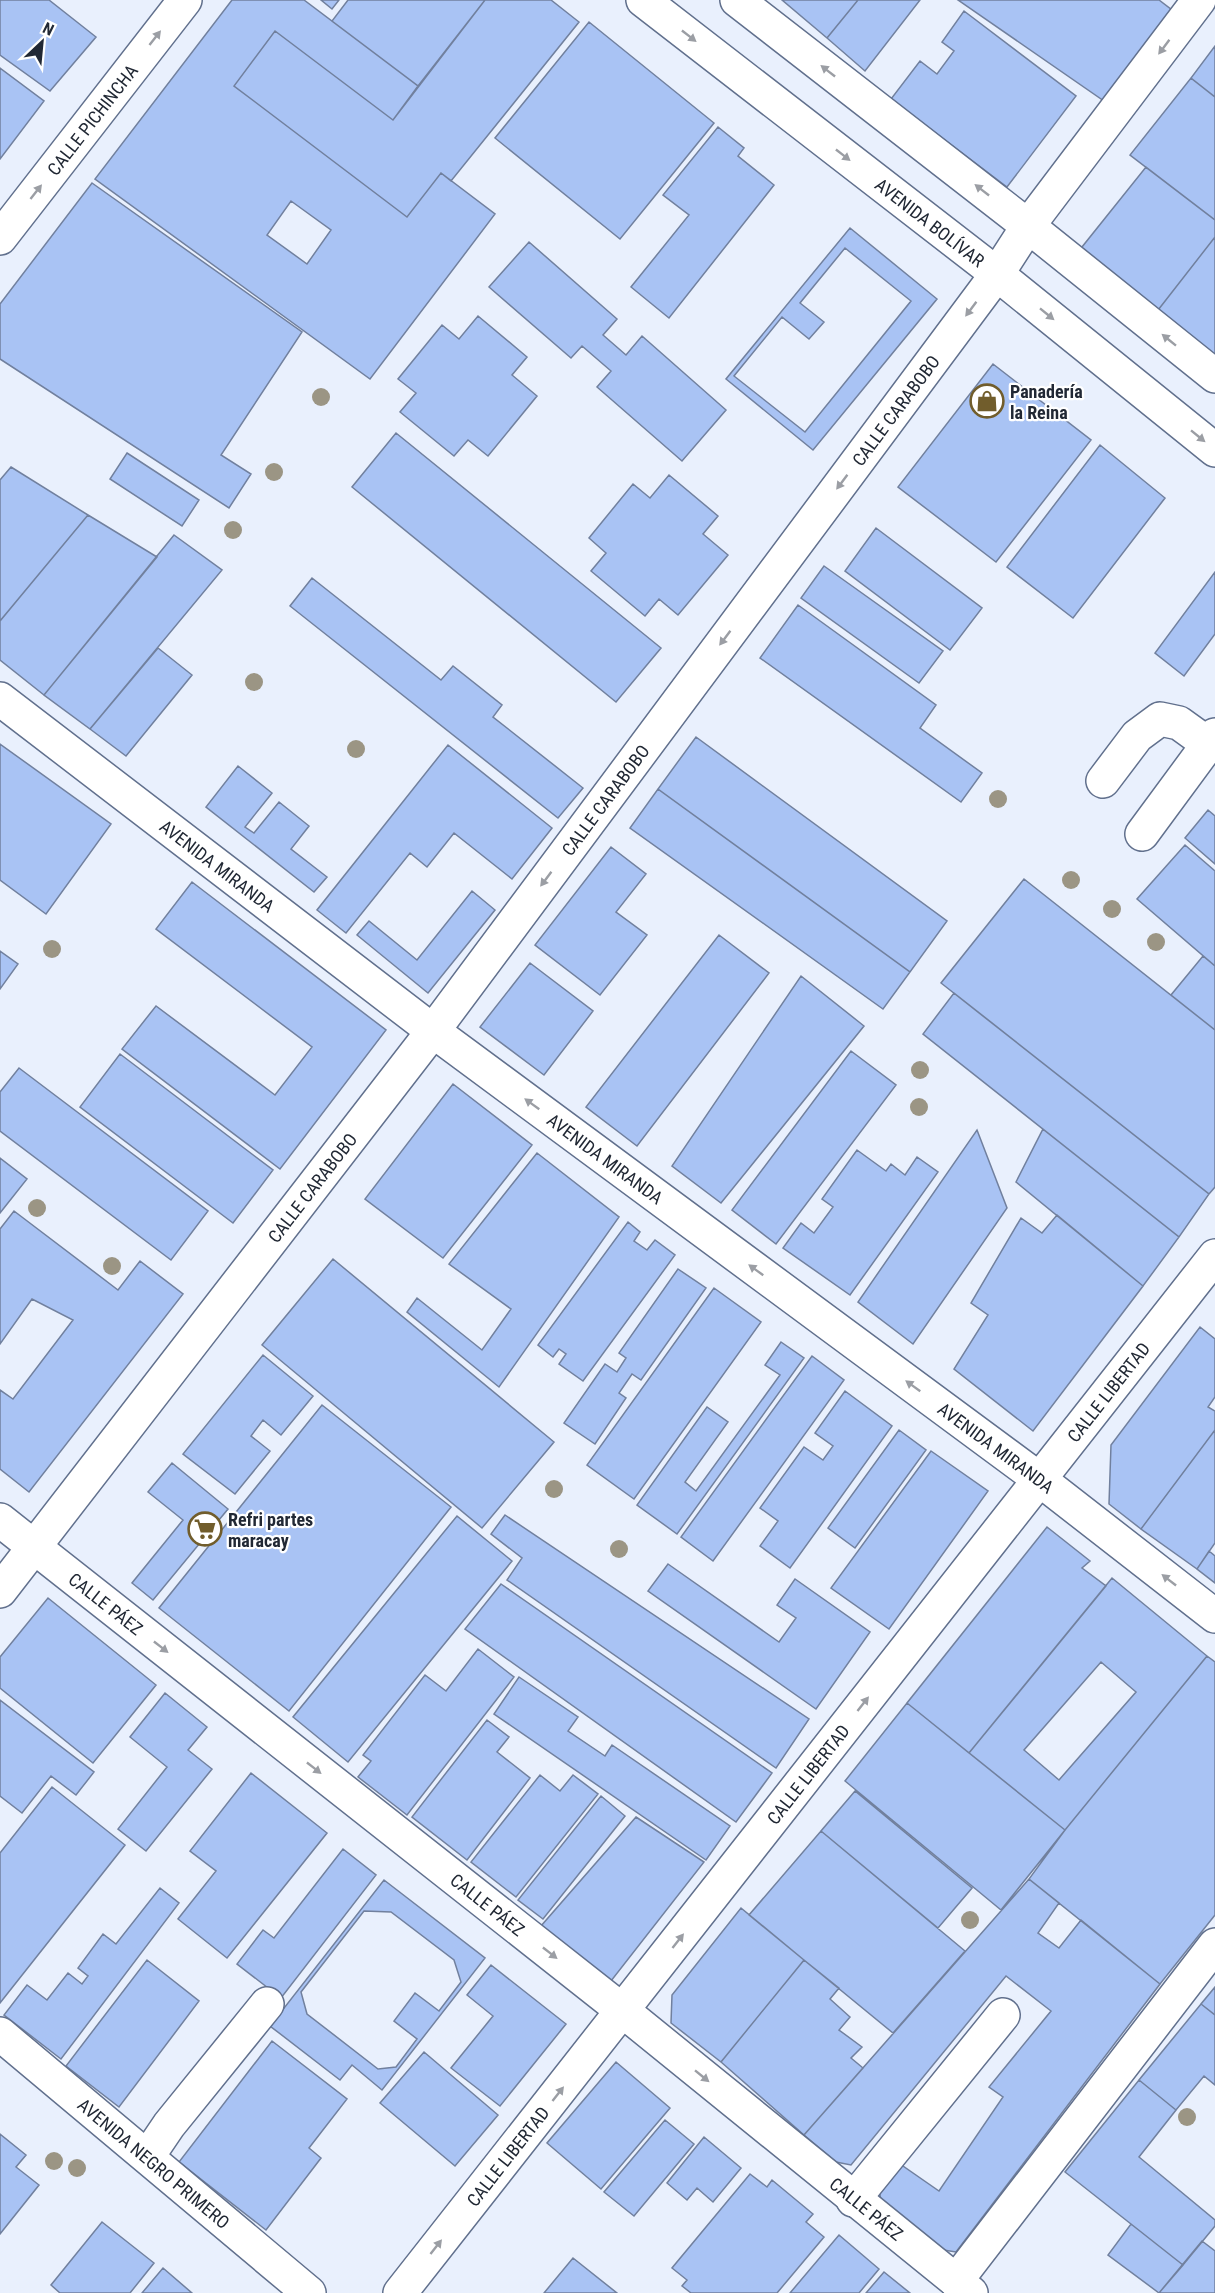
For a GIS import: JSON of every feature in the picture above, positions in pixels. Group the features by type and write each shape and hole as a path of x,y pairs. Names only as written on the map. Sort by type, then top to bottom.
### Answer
{"street":[{"name":"CALLE PICHINCHA","path":"0,238 185,0"},
{"name":"AVENIDA BOLÍVAR","path":"643,0 998,274 1215,450"},
{"path":"737,0 1028,226 1215,376"},
{"name":"CALLE CARABOBO","path":"0,1591 432,1030 998,274 1028,226 1199,0"},
{"name":"AVENIDA MIRANDA","path":"0,699 432,1030 1039,1479 1215,1616"},
{"path":"1103,781 1137,736 1160,719 1179,723 1212,739 1142,834"},
{"name":"CALLE LIBERTAD","path":"400,2293 1215,1256"},
{"name":"CALLE PÁEZ","path":"0,1520 623,2011 853,2200 964,2287"},
{"path":"964,2287 1215,1945"},
{"path":"148,2156 169,2125 267,2004"},
{"path":"853,2200 1003,2015"},
{"name":"AVENIDA NEGRO PRIMERO","path":"0,2034 309,2293"}],"building":[{"path":"0,0 49,0 96,37 50,91 0,55"},
{"path":"232,0 304,0 418,86 393,120 275,31 234,86 407,217 441,173 495,214 370,379 95,179","holes":["291,201 331,230 307,264 267,235"]},
{"path":"321,0 339,0 332,9"},
{"path":"348,0 485,0 418,86 332,21"},
{"path":"485,0 551,0 579,22 451,181 441,173 407,217 234,86 275,31 393,120"},
{"path":"782,0 858,0 827,38"},
{"path":"858,0 920,0 865,71 827,38"},
{"path":"958,0 1159,0 1172,10 1104,101"},
{"path":"964,11 1076,96 1007,187 891,99 920,61 937,74 954,51 942,42"},
{"path":"589,22 714,123 620,239 495,138"},
{"path":"1215,46 1215,97 1191,78"},
{"path":"0,68 44,101 0,159"},
{"path":"1191,78 1215,97 1215,220 1130,155"},
{"path":"718,127 744,148 738,156 774,185 669,318 631,287 689,215 663,195"},
{"path":"1146,167 1215,220 1215,237 1155,314 1078,252"},
{"path":"92,183 302,332 221,455 251,474 229,508 0,359 0,304"},
{"path":"850,228 937,299 813,450 726,379"},
{"path":"1215,237 1215,363 1155,314"},
{"path":"529,242 617,319 603,335 626,355 642,336 726,410 682,461 597,387 611,371 582,346 571,358 489,287"},
{"path":"845,248 911,301 805,432 734,376 782,317 809,339 824,322 800,303"},
{"path":"478,316 527,357 512,375 537,396 488,456 468,440 454,456 400,412 416,393 398,379 442,325 459,339"},
{"path":"993,364 1091,440 996,562 898,487"},
{"path":"396,433 661,648 616,702 352,487"},
{"path":"1100,445 1165,498 1073,618 1007,567"},
{"path":"127,453 199,500 182,526 110,479"},
{"path":"11,467 88,515 0,621 0,480"},
{"path":"669,475 718,516 703,534 728,555 678,615 659,599 645,616 591,571 606,553 589,538 633,484 650,498"},
{"path":"88,515 157,557 44,695 0,660 0,621"},
{"path":"876,528 982,608 950,650 845,571"},
{"path":"174,535 222,570 90,729 44,695"},
{"path":"824,566 943,651 919,683 801,598"},
{"path":"1215,572 1215,634 1184,676 1155,653"},
{"path":"312,578 441,680 453,666 502,705 493,717 583,788 558,818 290,606"},
{"path":"798,605 936,705 920,728 982,773 961,802 760,658"},
{"path":"158,648 192,675 126,756 90,729"},
{"path":"696,737 947,921 910,972 658,789"},
{"path":"0,744 111,824 46,914 0,880"},
{"path":"448,745 552,828 512,879 454,833 427,867 410,853 346,933 317,910"},
{"path":"238,766 272,793 245,827 254,833 279,802 309,826 291,849 327,877 314,892 206,807"},
{"path":"658,789 910,972 883,1009 630,828"},
{"path":"1208,810 1215,816 1215,864 1185,838"},
{"path":"1185,845 1215,871 1215,966 1137,899"},
{"path":"611,847 646,874 616,912 647,935 600,995 535,945"},
{"path":"1024,879 1215,1030 1215,1187 1209,1194 941,983"},
{"path":"192,882 386,1030 280,1169 122,1049 156,1006 275,1095 312,1047 156,929"},
{"path":"472,891 495,910 428,993 357,935 369,921 417,960"},
{"path":"719,935 769,973 637,1146 586,1107"},
{"path":"0,951 18,964 0,989"},
{"path":"1203,956 1215,966 1215,1030 1171,995"},
{"path":"530,963 593,1011 544,1075 480,1027"},
{"path":"801,976 864,1026 721,1203 672,1166"},
{"path":"954,993 1209,1194 1179,1237 923,1034"},
{"path":"851,1051 896,1085 776,1244 732,1210"},
{"path":"120,1054 273,1170 233,1223 80,1107"},
{"path":"19,1068 208,1211 171,1260 0,1131 0,1092"},
{"path":"453,1084 532,1145 443,1258 365,1199"},
{"path":"1043,1129 1179,1237 1143,1286 1016,1182"},
{"path":"977,1130 1007,1208 913,1344 858,1302"},
{"path":"857,1150 886,1171 891,1164 905,1175 917,1157 938,1172 850,1295 783,1248 801,1223 814,1233 833,1207 822,1199"},
{"path":"537,1153 619,1217 499,1387 407,1312 417,1298 482,1350 511,1309 449,1264"},
{"path":"0,1158 27,1179 0,1213"},
{"path":"14,1211 118,1290 140,1261 183,1294 29,1492 0,1469 0,1390 13,1399 73,1320 32,1299 0,1344 0,1229"},
{"path":"1057,1215 1143,1286 1033,1431 954,1369 988,1315 971,1303 1021,1218 1042,1233"},
{"path":"628,1222 640,1232 634,1241 647,1250 655,1240 675,1255 583,1381 559,1364 566,1354 559,1349 553,1357 538,1345"},
{"path":"333,1259 554,1442 482,1528 262,1345"},
{"path":"678,1269 706,1288 641,1380 632,1374 619,1393 626,1398 595,1444 564,1423 605,1364 617,1372 626,1358 619,1353"},
{"path":"714,1288 761,1322 634,1499 587,1465"},
{"path":"1200,1327 1215,1339 1215,1397 1208,1407 1215,1411 1215,1430 1141,1529 1109,1504 1111,1445"},
{"path":"781,1342 804,1358 677,1534 637,1505 707,1407 728,1422 685,1482 696,1491 780,1375 765,1365"},
{"path":"263,1355 313,1396 281,1435 263,1420 251,1436 270,1451 235,1494 183,1454"},
{"path":"812,1356 844,1380 713,1561 681,1537"},
{"path":"845,1391 892,1426 790,1568 760,1546 778,1521 760,1508 804,1447 823,1460 833,1446 815,1433"},
{"path":"322,1405 451,1507 289,1711 159,1608"},
{"path":"899,1430 926,1450 855,1548 828,1528"},
{"path":"1215,1430 1215,1543 1197,1569 1141,1529"},
{"path":"931,1451 988,1491 889,1629 831,1588"},
{"path":"172,1463 228,1509 153,1600 132,1583 183,1520 148,1492"},
{"path":"505,1515 809,1719 776,1768 507,1580 522,1558 491,1534"},
{"path":"457,1516 512,1561 348,1762 293,1717"},
{"path":"1047,1527 1090,1561 1082,1568 1106,1586 969,1753 907,1703"},
{"path":"1209,1551 1215,1556 1215,1583 1197,1569"},
{"path":"668,1564 779,1642 796,1618 777,1605 795,1579 870,1632 816,1709 648,1591"},
{"path":"1112,1578 1207,1656 1065,1830 969,1753","holes":["1101,1662 1136,1692 1059,1780 1024,1750"]},
{"path":"501,1584 772,1773 736,1822 465,1629"},
{"path":"48,1598 156,1685 93,1763 0,1688 0,1657"},
{"path":"478,1649 514,1677 407,1815 358,1777 371,1761 363,1755 425,1675 446,1691"},
{"path":"1207,1656 1215,1662 1215,1915 1160,1984 1029,1879 1065,1830"},
{"path":"519,1677 578,1717 568,1731 605,1756 612,1745 730,1826 706,1860 494,1714"},
{"path":"165,1693 207,1727 188,1750 212,1769 146,1851 118,1829 167,1767 130,1737"},
{"path":"0,1700 94,1772 76,1795 51,1776 22,1813 0,1796"},
{"path":"907,1703 1065,1830 1001,1910 845,1781"},
{"path":"487,1720 509,1737 497,1752 530,1778 467,1860 412,1817"},
{"path":"251,1773 327,1833 227,1958 178,1919 216,1871 190,1851"},
{"path":"540,1775 560,1791 573,1775 598,1794 516,1897 471,1862"},
{"path":"52,1787 125,1845 0,2003 0,1853"},
{"path":"855,1791 972,1888 938,1928 821,1831"},
{"path":"601,1796 625,1816 543,1919 518,1900"},
{"path":"636,1817 704,1862 611,1981 541,1926"},
{"path":"821,1831 965,1951 893,2033 749,1915"},
{"path":"343,1849 376,1875 281,1998 237,1964 263,1930 274,1938"},
{"path":"1029,1879 1059,1903 1038,1933 1059,1948 1081,1920 1160,1984 956,2252 937,2249 882,2206 879,2190 900,2164 939,2191 1003,2097 989,2087 1051,2011 1006,1976 851,2165 836,2162 804,2135"},
{"path":"384,1880 485,1958 382,2090 352,2065 340,2080 270,2026"},
{"path":"160,1888 179,1903 61,2059 4,2015 27,1985 47,2000 68,1973 82,1984 88,1976 78,1968 103,1934 116,1944"},
{"path":"741,1908 804,1960 721,2062 671,2023 672,1995"},
{"path":"364,1911 391,1912 454,1960 461,1982 439,2011 415,1993 394,2021 417,2039 396,2067 378,2069 307,2014 301,1992"},
{"path":"147,1960 199,2001 119,2107 66,2066"},
{"path":"804,1960 839,1988 830,1999 850,2017 839,2030 862,2047 851,2058 863,2068 804,2135 721,2062"},
{"path":"491,1965 566,2024 500,2106 451,2068 493,2016 467,1995"},
{"path":"1215,1987 1215,2015 1201,2004"},
{"path":"1201,2004 1215,2015 1215,2085 1204,2076 1176,2110 1139,2080"},
{"path":"272,2041 347,2099 309,2148 321,2158 266,2230 179,2162"},
{"path":"424,2052 498,2115 455,2166 380,2103"},
{"path":"616,2062 670,2108 601,2189 547,2143"},
{"path":"1139,2080 1176,2110 1139,2157 1215,2220 1215,2226 1183,2265 1065,2172"},
{"path":"665,2120 694,2144 634,2216 604,2192"},
{"path":"0,2134 26,2155 16,2167 39,2185 0,2234"},
{"path":"704,2137 741,2168 713,2202 697,2188 687,2200 667,2183"},
{"path":"750,2174 767,2187 772,2180 813,2214 806,2222 824,2237 777,2293 691,2293 682,2286 687,2280 672,2268"},
{"path":"102,2222 154,2263 130,2293 60,2293 51,2285"},
{"path":"1131,2224 1183,2265 1159,2293 1108,2255"},
{"path":"839,2235 879,2269 859,2293 790,2293"},
{"path":"1202,2241 1215,2251 1215,2293 1159,2293"},
{"path":"573,2258 617,2293 544,2293"},
{"path":"163,2268 192,2293 142,2293"},
{"path":"884,2272 910,2293 866,2293"}],"place":[{"name":"Panadería la Reina","path":"987,401"},
{"name":"Refri partes maracay","path":"205,1529"}]}
